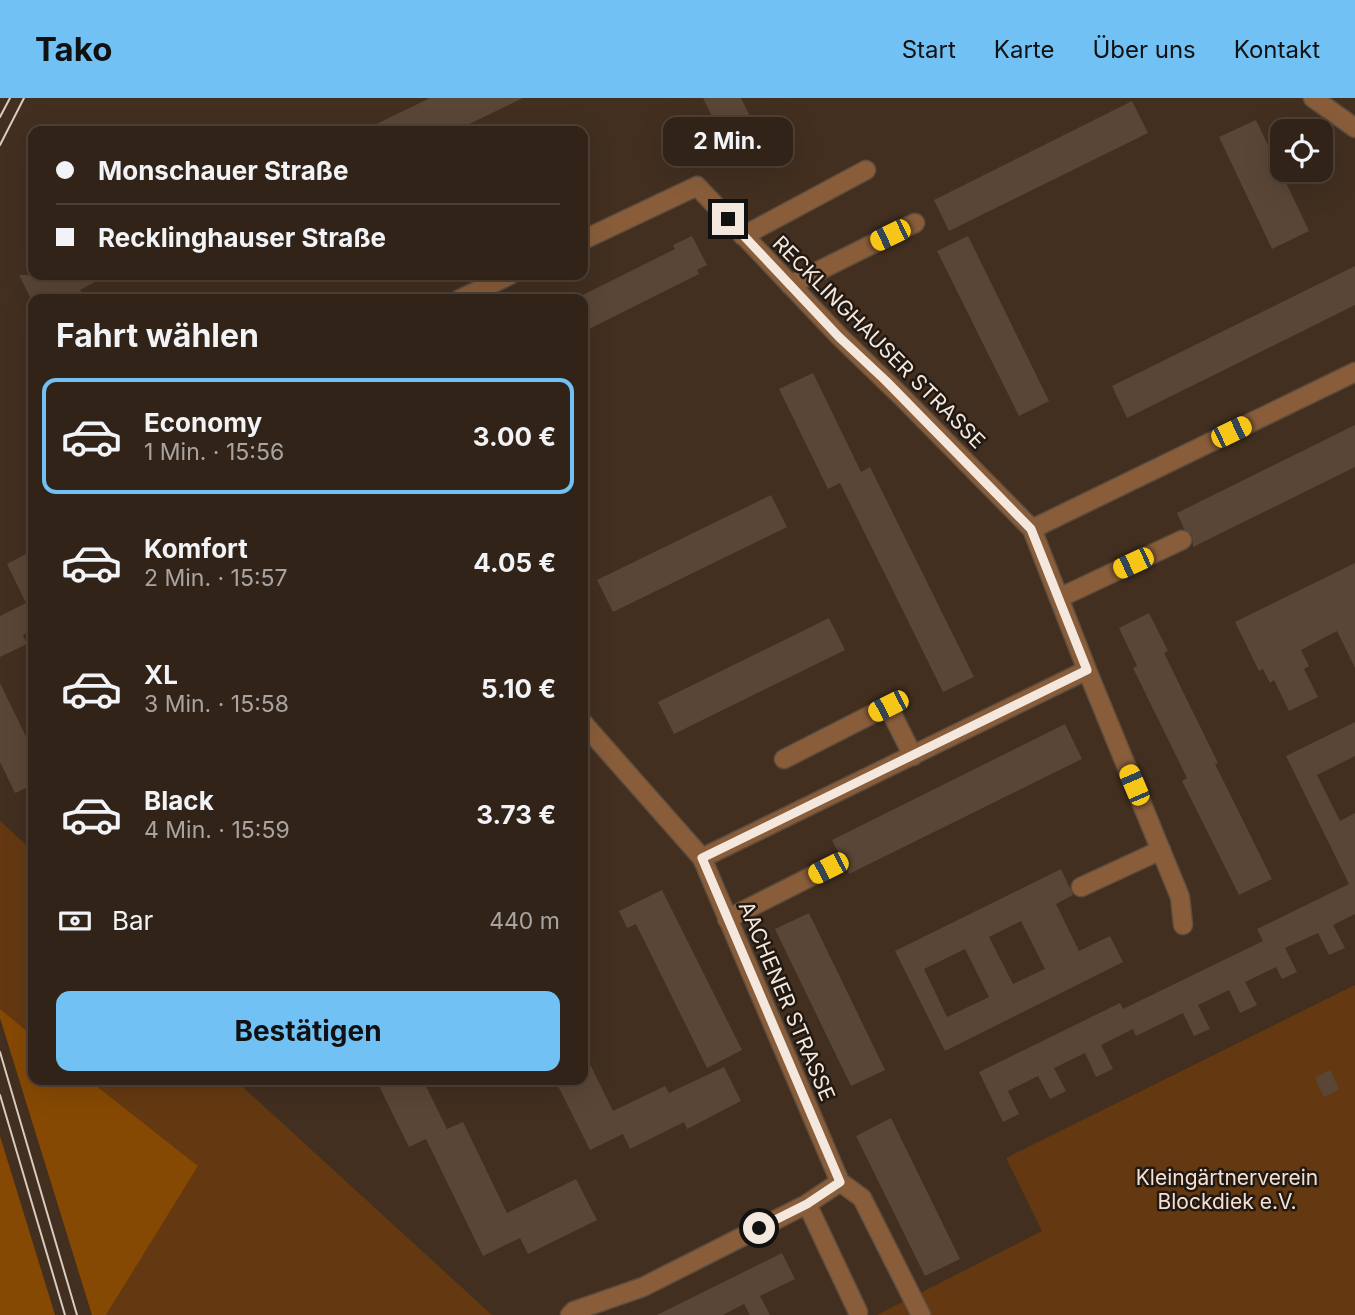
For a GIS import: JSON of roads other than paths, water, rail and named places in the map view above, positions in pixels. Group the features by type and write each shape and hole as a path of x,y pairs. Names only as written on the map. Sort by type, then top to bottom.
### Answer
{"street":[{"path":"1313,98 1355,128"},
{"path":"743,236 866,170"},
{"name":"RECKLINGHAUSER STRASSE","path":"588,238 697,186 839,337 886,381 1031,529"},
{"path":"790,285 915,223"},
{"path":"470,294 500,280"},
{"path":"1182,925 1180,897 1031,529 1355,372"},
{"path":"1059,598 1182,540"},
{"path":"702,858 1087,670"},
{"path":"784,759 888,706 913,756"},
{"name":"AACHENER STRASSE","path":"588,729 702,858 840,1182 862,1198 921,1315"},
{"path":"1081,887 1161,850"},
{"path":"727,919 828,868"},
{"path":"572,1313 643,1287 807,1204 840,1182"},
{"path":"807,1204 858,1312"}],"tram line":[{"path":"0,117 10,98"},
{"path":"0,145 24,98"},
{"path":"0,1052 77,1315"},
{"path":"0,1095 65,1315"}],"park label":[{"name":"Kleingärtnerverein Blockdiek e.V.","path":"1227,1189"}]}
